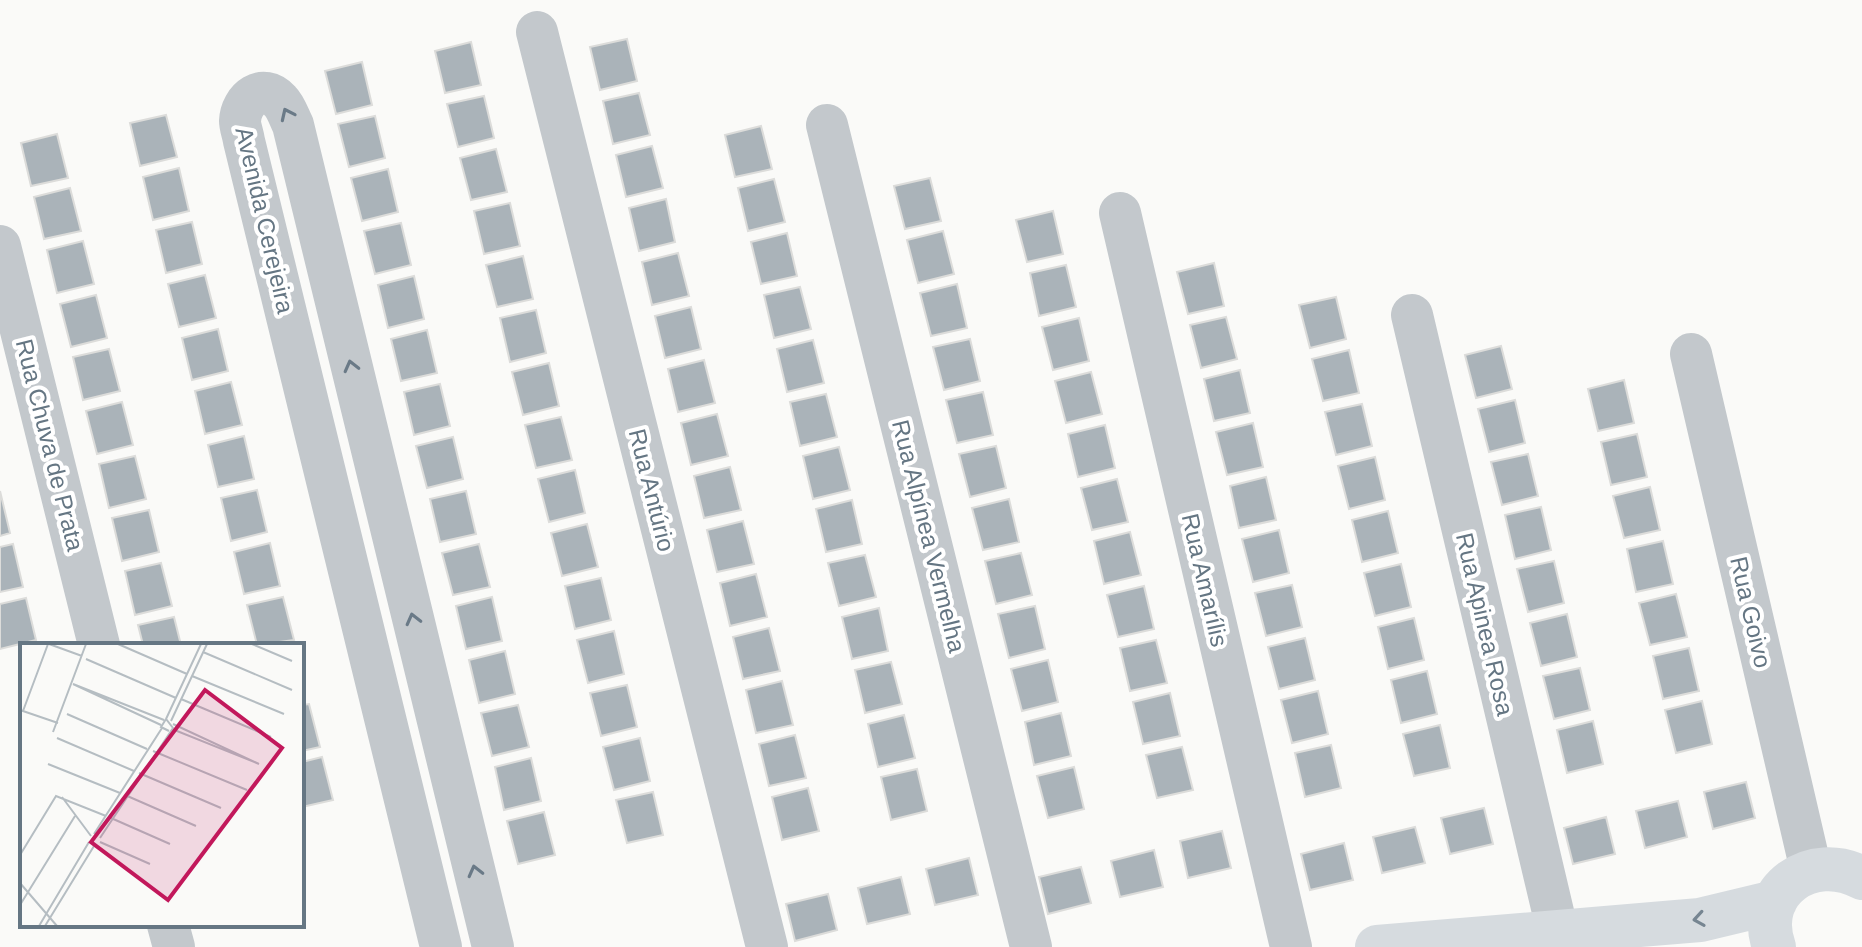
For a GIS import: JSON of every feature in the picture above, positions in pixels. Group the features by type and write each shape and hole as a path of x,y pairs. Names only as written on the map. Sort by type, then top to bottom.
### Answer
{"street":[{"name":"Rua Antúrio","path":"537,32 767,947"},
{"name":"Avenida Cerejeira","path":"441,947 244,141 240,120 245,102 256,93 268,93 281,101 293,125 493,947"},
{"name":"Rua Alpínea Vermelha","path":"827,125 1031,947"},
{"name":"Rua Amarílis","path":"1120,213 1291,947"},
{"name":"Rua Chuva de Prata","path":"0,246 99,643"},
{"name":"Rua Apinea Rosa","path":"1412,315 1558,933"},
{"name":"Rua Goivo","path":"1691,354 1811,870"},
{"path":"1774,947 1770,936 1770,919 1775,902 1789,882 1811,870 1830,867 1862,878"},
{"path":"1377,947 1700,920 1775,902"},
{"path":"169,927 174,947"}],"building":[{"path":"627,39 637,81 600,90 590,47"},
{"path":"471,42 481,85 445,93 435,51"},
{"path":"362,62 372,105 336,114 325,71"},
{"path":"639,93 650,135 613,144 603,101"},
{"path":"484,96 494,138 458,147 447,104"},
{"path":"166,115 177,157 140,166 130,123"},
{"path":"375,116 385,158 349,167 338,124"},
{"path":"761,126 772,169 735,177 725,135"},
{"path":"57,134 68,178 31,186 21,143"},
{"path":"652,146 663,188 626,197 616,155"},
{"path":"496,149 507,192 471,200 460,158"},
{"path":"179,168 189,211 153,220 143,177"},
{"path":"388,169 398,212 362,221 351,178"},
{"path":"930,178 941,221 905,229 894,186"},
{"path":"774,179 785,222 748,231 738,188"},
{"path":"70,188 81,231 44,239 34,197"},
{"path":"666,199 675,242 639,251 629,208"},
{"path":"510,203 520,246 484,254 474,211"},
{"path":"1053,211 1063,254 1027,262 1016,220"},
{"path":"192,222 202,264 166,273 156,230"},
{"path":"401,223 411,265 375,274 364,231"},
{"path":"943,231 954,274 918,283 907,240"},
{"path":"787,233 797,276 761,284 751,242"},
{"path":"83,241 94,284 57,293 47,250"},
{"path":"678,253 689,296 652,305 642,262"},
{"path":"523,256 533,299 497,307 486,265"},
{"path":"1214,263 1224,306 1188,314 1177,272"},
{"path":"1066,265 1076,307 1039,316 1030,273"},
{"path":"205,275 216,318 179,327 168,284"},
{"path":"414,276 424,319 388,328 378,285"},
{"path":"957,284 967,328 931,336 920,293"},
{"path":"800,287 811,329 774,338 764,295"},
{"path":"96,295 107,338 71,347 60,304"},
{"path":"1336,297 1346,339 1310,348 1299,305"},
{"path":"691,307 701,349 665,358 655,316"},
{"path":"536,310 546,353 510,362 500,318"},
{"path":"1226,317 1237,359 1201,368 1190,325"},
{"path":"1079,318 1089,361 1053,370 1042,327"},
{"path":"218,329 228,371 192,380 182,338"},
{"path":"427,330 437,373 401,381 391,339"},
{"path":"970,339 980,381 944,390 933,347"},
{"path":"813,340 824,383 787,392 777,349"},
{"path":"1501,346 1512,389 1476,398 1465,355"},
{"path":"109,349 120,391 83,400 73,357"},
{"path":"1349,350 1359,393 1323,401 1312,359"},
{"path":"704,360 715,403 678,412 668,369"},
{"path":"549,363 559,406 523,415 512,372"},
{"path":"1240,370 1250,413 1214,421 1204,379"},
{"path":"1091,372 1102,414 1066,423 1055,381"},
{"path":"1624,380 1634,423 1598,431 1588,389"},
{"path":"231,382 242,425 205,434 195,391"},
{"path":"440,384 450,426 414,435 404,392"},
{"path":"983,392 993,435 957,443 946,400"},
{"path":"826,394 837,437 800,446 790,402"},
{"path":"1515,400 1525,443 1489,452 1478,409"},
{"path":"122,402 133,445 97,454 86,411"},
{"path":"1362,404 1372,446 1336,455 1325,412"},
{"path":"717,414 728,456 691,465 681,423"},
{"path":"561,417 572,460 536,468 525,425"},
{"path":"1253,423 1263,467 1227,475 1216,432"},
{"path":"1105,425 1115,468 1078,477 1068,434"},
{"path":"1637,434 1647,477 1611,485 1601,442"},
{"path":"244,436 254,479 218,487 208,445"},
{"path":"453,437 463,479 427,488 416,446"},
{"path":"996,446 1006,488 970,497 959,454"},
{"path":"839,447 850,490 813,499 803,456"},
{"path":"1528,454 1538,496 1502,505 1491,462"},
{"path":"135,456 146,499 109,508 99,464"},
{"path":"1375,457 1385,500 1349,509 1338,466"},
{"path":"730,467 741,510 704,518 694,476"},
{"path":"575,470 585,513 549,522 538,479"},
{"path":"1266,477 1276,520 1239,528 1230,486"},
{"path":"1117,479 1128,522 1092,530 1081,488"},
{"path":"1650,487 1660,530 1624,538 1613,496"},
{"path":"257,490 267,532 231,541 221,498"},
{"path":"0,491 10,533 0,536"},
{"path":"466,491 476,534 440,542 430,499"},
{"path":"1009,499 1019,542 983,550 972,508"},
{"path":"852,500 862,544 826,552 816,509"},
{"path":"1541,507 1551,550 1515,559 1505,515"},
{"path":"149,510 159,552 122,561 112,518"},
{"path":"1388,511 1398,553 1362,562 1352,520"},
{"path":"743,521 754,564 717,572 707,530"},
{"path":"587,524 598,567 562,576 551,533"},
{"path":"1279,530 1289,573 1253,582 1242,539"},
{"path":"1130,532 1141,575 1104,584 1094,541"},
{"path":"1663,541 1673,584 1636,592 1627,549"},
{"path":"270,543 280,586 244,594 234,552"},
{"path":"13,544 23,587 0,592 0,547"},
{"path":"479,544 490,587 453,595 442,553"},
{"path":"1021,553 1032,595 996,604 985,561"},
{"path":"865,555 876,597 839,606 828,563"},
{"path":"1554,561 1564,603 1528,612 1517,569"},
{"path":"161,563 172,606 135,615 125,571"},
{"path":"1401,564 1411,607 1375,616 1364,573"},
{"path":"756,574 767,617 730,626 720,583"},
{"path":"601,578 611,620 575,629 565,586"},
{"path":"1292,585 1302,627 1266,636 1255,593"},
{"path":"1144,586 1154,629 1118,637 1107,595"},
{"path":"1676,594 1687,637 1650,645 1639,603"},
{"path":"283,597 294,640 256,643 247,605"},
{"path":"492,597 502,641 466,649 456,606"},
{"path":"26,598 36,640 0,649 0,604"},
{"path":"1035,606 1045,649 1009,658 998,614"},
{"path":"879,608 888,651 852,659 842,617"},
{"path":"1567,614 1577,657 1541,666 1530,623"},
{"path":"174,617 180,643 142,643 138,625"},
{"path":"1414,618 1424,660 1388,669 1378,627"},
{"path":"769,628 780,671 743,679 733,637"},
{"path":"614,631 624,674 588,683 577,640"},
{"path":"1305,638 1315,680 1279,689 1268,647"},
{"path":"1156,640 1167,683 1130,691 1120,648"},
{"path":"1689,648 1699,691 1663,699 1653,656"},
{"path":"505,651 515,694 479,703 469,660"},
{"path":"1048,660 1058,702 1022,711 1011,669"},
{"path":"891,662 902,704 865,713 855,670"},
{"path":"1580,668 1590,710 1554,719 1543,676"},
{"path":"1427,671 1437,714 1401,723 1391,680"},
{"path":"782,681 793,725 756,733 746,690"},
{"path":"627,685 637,727 601,736 590,693"},
{"path":"1318,691 1328,734 1292,743 1281,700"},
{"path":"1170,693 1180,736 1143,744 1133,702"},
{"path":"1702,701 1712,744 1676,753 1665,710"},
{"path":"309,704 320,747 304,751 304,705"},
{"path":"518,705 529,747 492,756 481,713"},
{"path":"1061,713 1071,756 1034,765 1025,722"},
{"path":"904,715 915,758 878,767 868,724"},
{"path":"1593,721 1603,764 1567,773 1557,730"},
{"path":"1440,725 1450,768 1414,776 1403,734"},
{"path":"795,735 806,778 769,786 759,744"},
{"path":"640,738 650,781 614,790 603,747"},
{"path":"1331,745 1341,788 1305,797 1295,753"},
{"path":"1182,747 1193,790 1157,798 1146,755"},
{"path":"322,757 333,800 304,807 304,762"},
{"path":"531,758 541,801 504,810 495,767"},
{"path":"1074,767 1084,809 1048,818 1037,776"},
{"path":"917,769 927,811 891,820 881,777"},
{"path":"1746,782 1755,818 1713,829 1704,792"},
{"path":"808,788 819,831 782,840 772,797"},
{"path":"653,792 663,835 627,843 616,800"},
{"path":"1678,801 1687,837 1645,848 1636,811"},
{"path":"1484,808 1493,844 1450,854 1441,818"},
{"path":"544,812 555,855 518,864 507,821"},
{"path":"1606,817 1615,854 1573,864 1564,828"},
{"path":"1415,827 1425,863 1382,873 1373,837"},
{"path":"1222,831 1231,868 1188,878 1180,841"},
{"path":"1344,843 1353,880 1310,890 1301,854"},
{"path":"1154,850 1163,887 1120,897 1111,861"},
{"path":"969,858 978,895 935,905 926,869"},
{"path":"1081,867 1091,903 1048,914 1039,877"},
{"path":"901,877 910,914 867,924 858,888"},
{"path":"828,894 837,930 795,941 786,904"}]}
